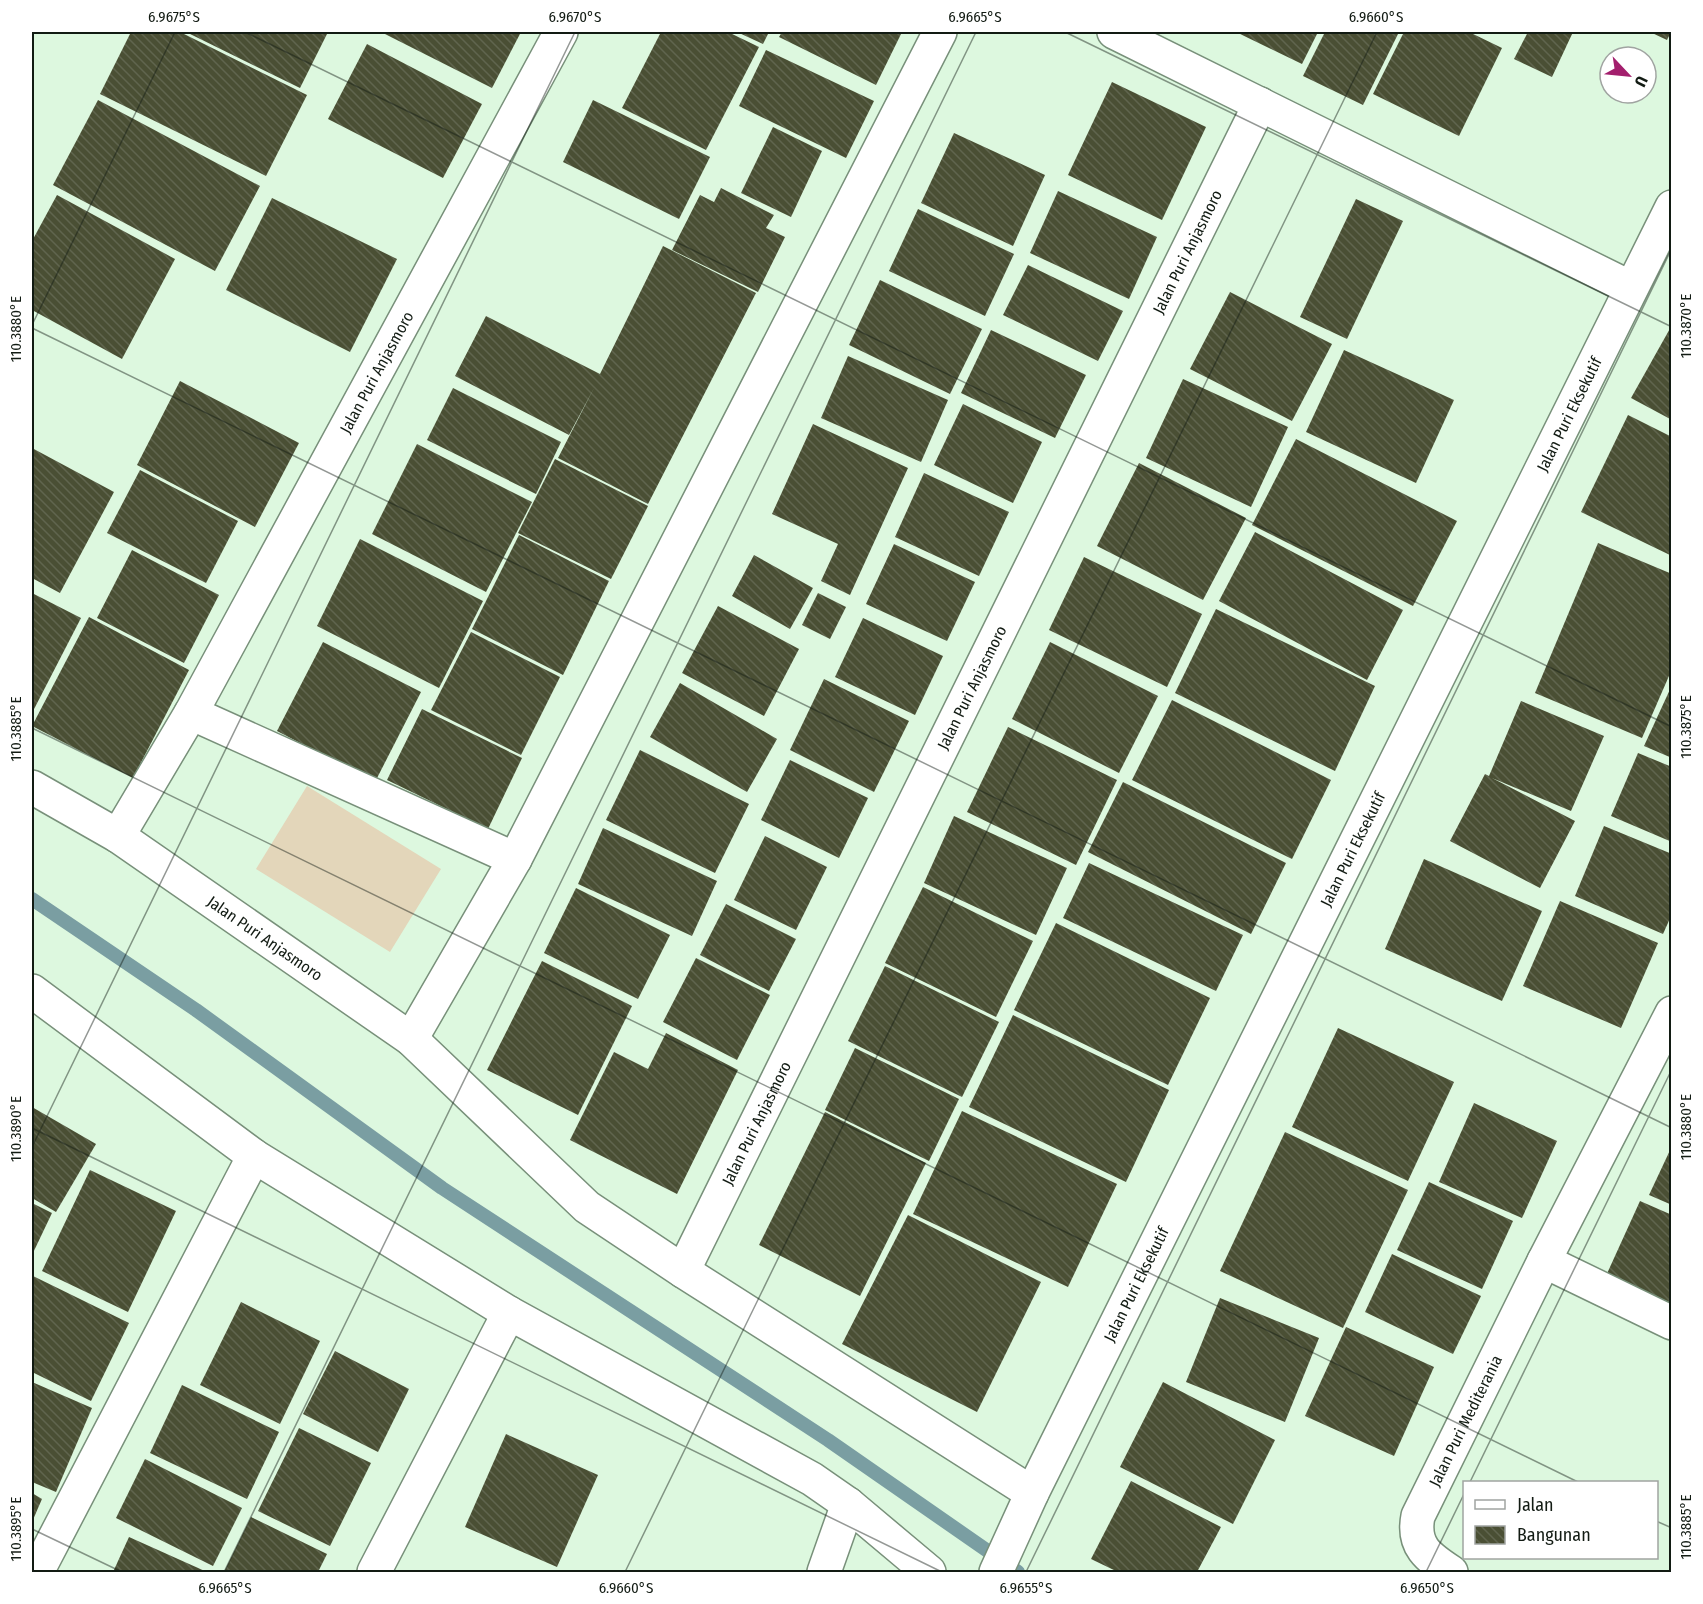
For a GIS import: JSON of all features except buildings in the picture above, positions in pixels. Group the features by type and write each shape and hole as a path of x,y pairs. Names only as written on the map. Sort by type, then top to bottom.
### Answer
{"street":[{"name":"Jalan Puri Anjasmoro","path":"118,836 191,713 561,32"},
{"path":"411,1040 515,859 940,32"},
{"path":"1114,32 1631,288"},
{"name":"Jalan Puri Anjasmoro","path":"682,1270 1260,104"},
{"name":"Jalan Puri Eksekutif","path":"998,1568 1028,1502 1671,207"},
{"path":"191,713 515,859"},
{"name":"Jalan Puri Anjasmoro","path":"32,787 118,836 411,1040 587,1207 1028,1502"},
{"path":"32,991 254,1156 509,1313 812,1479 848,1504 929,1572"},
{"name":"Jalan Puri Mediterania","path":"1451,1572 1423,1550 1415,1527 1418,1516 1544,1261 1671,1013"},
{"path":"37,1572 254,1156"},
{"path":"1544,1261 1671,1323"},
{"path":"374,1572 509,1313"},
{"path":"824,1572 848,1504"}],"shaded area":[{"path":"307,786 441,869 390,952 256,869"}],"waterway":[{"path":"32,899 196,1010 442,1188 828,1440 1018,1572"}]}
